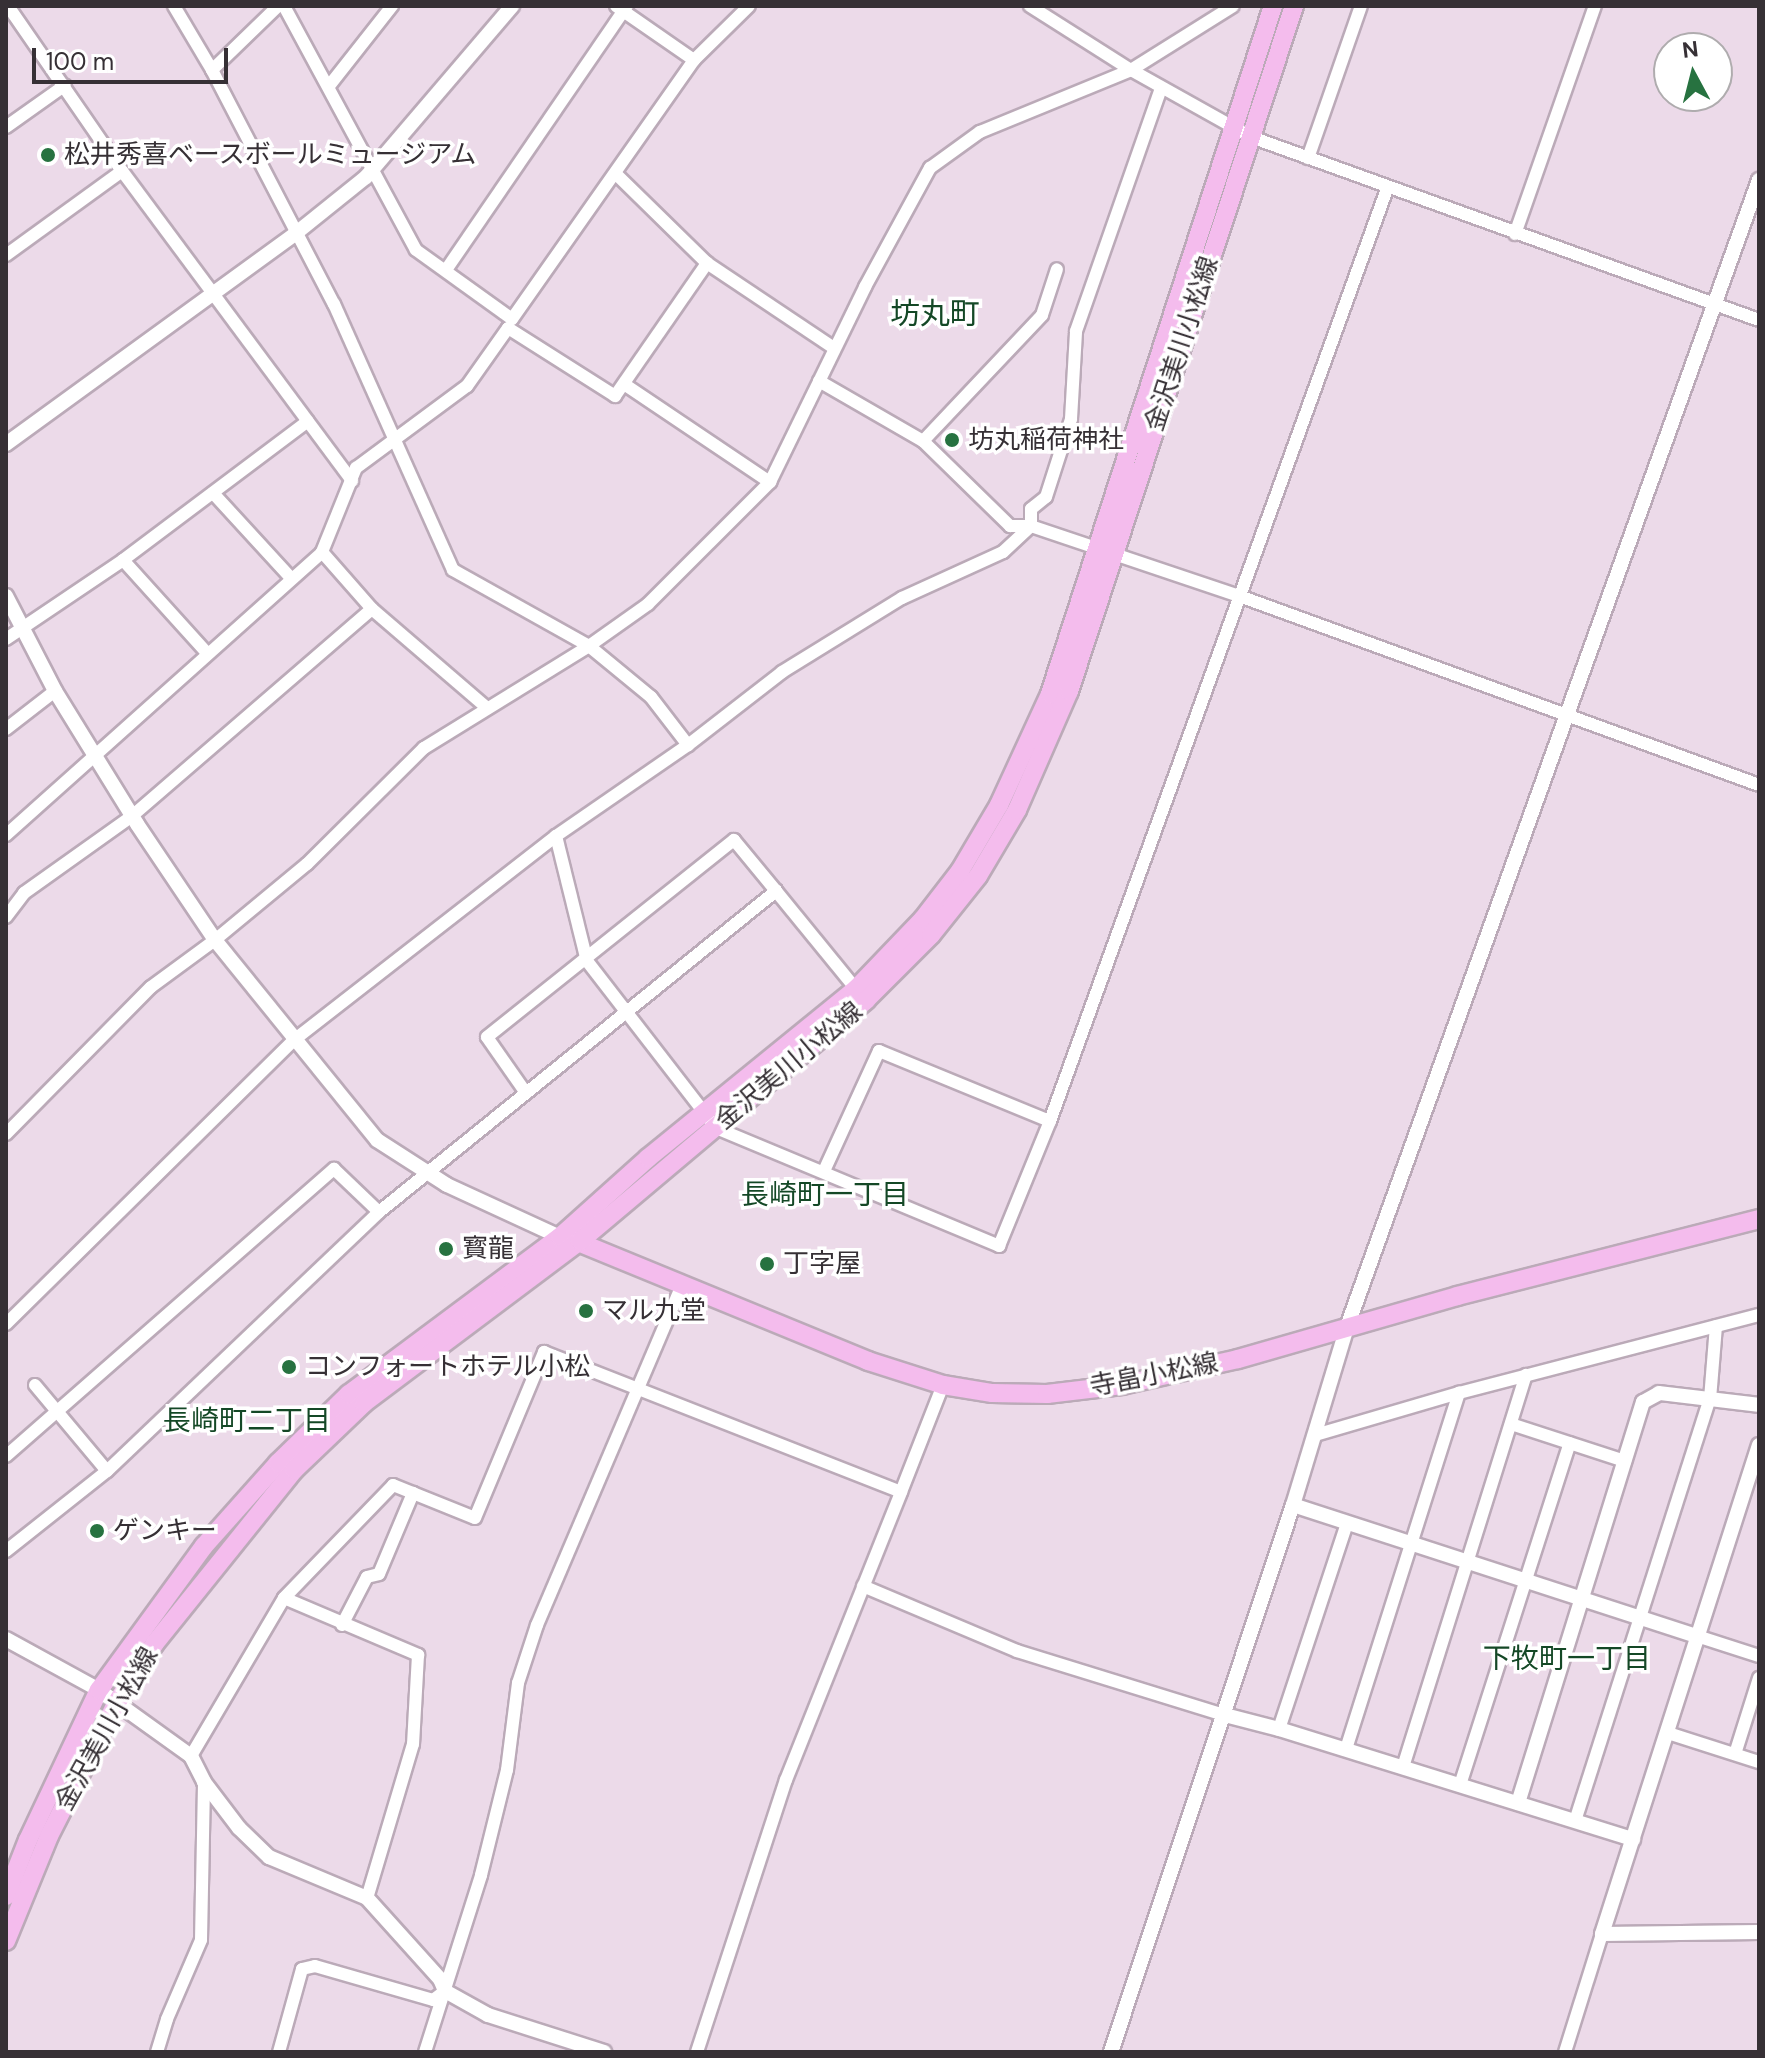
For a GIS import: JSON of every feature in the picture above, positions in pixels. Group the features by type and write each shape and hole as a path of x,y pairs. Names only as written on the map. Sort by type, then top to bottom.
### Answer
{"main road":[{"path":"1243,133 1273,6"},
{"path":"6,1896 28,1840 99,1690 204,1546 278,1463 349,1394 709,1122 856,989 923,919 960,871 999,805 1050,694 1104,553 1243,133 1294,6"},
{"name":"金沢美川小松線","path":"6,1941 49,1836 117,1702 155,1643 294,1470 364,1403 580,1241 709,1122 866,1000 931,935 978,876 1017,810 1069,691 1104,553"},
{"name":"寺畠小松線","path":"560,1237 580,1241 868,1361 943,1385 992,1393 1047,1394 1122,1385 1238,1359 1347,1327 1759,1219"}],"street":[{"path":"174,6 212,70 334,304 393,442 453,570 589,646 651,697 688,745"},
{"path":"212,70 278,6"},
{"path":"284,6 416,250 512,319 694,60 749,6"},
{"path":"329,86 392,6"},
{"path":"6,444 93,384 295,234 372,171 512,6"},
{"path":"1030,6 1161,88 1243,133 1387,189 1759,320"},
{"path":"6,1134 151,987 215,940 307,864 424,748 589,646 648,604 770,482 834,348 930,168 980,132 1131,70 1233,6"},
{"path":"1308,158 1361,6"},
{"path":"1515,234 1595,6"},
{"path":"446,270 622,8 694,60"},
{"path":"10,15 65,85 122,171 352,481"},
{"path":"6,127 65,85"},
{"path":"6,1324 294,1040 556,836 688,745 782,672 902,598 1003,552 1031,526 1031,509 1046,497 1071,419 1076,331 1161,88"},
{"path":"6,255 122,171"},
{"path":"616,174 707,263 834,348"},
{"path":"1111,2052 1293,1505 1347,1327 1759,180"},
{"path":"556,836 587,961 709,1122 999,1246 1050,1121 1387,189"},
{"path":"6,835 206,652 322,552 356,468 467,386 508,328 615,396 707,263"},
{"path":"923,441 1042,315 1057,269"},
{"path":"819,381 923,441 1010,526 1031,526 1242,597 1759,785"},
{"path":"624,384 770,482"},
{"path":"6,639 123,560 308,421"},
{"path":"213,493 290,577"},
{"path":"322,552 372,609 487,708"},
{"path":"123,560 206,652"},
{"path":"6,596 55,691 132,816 215,940 377,1140 427,1172 538,1230 560,1237"},
{"path":"6,917 24,893 132,816 372,609"},
{"path":"6,729 55,691"},
{"path":"526,1093 487,1037 587,961 734,840 856,989"},
{"path":"6,1551 107,1471 379,1212 776,891"},
{"path":"824,1171 879,1051 1050,1121"},
{"path":"6,1456 334,1169 379,1212"},
{"path":"425,2052 507,1770 518,1683 537,1625 682,1285"},
{"path":"1315,1435 1459,1393 1759,1315"},
{"path":"1575,1821 1710,1399 1716,1326"},
{"path":"191,1756 284,1598 393,1485 475,1518 544,1352 641,1387 901,1492"},
{"path":"1403,1767 1526,1375"},
{"path":"35,1385 107,1471"},
{"path":"697,2052 786,1780 943,1385"},
{"path":"1346,1749 1459,1393"},
{"path":"1518,1803 1643,1402 1659,1393 1759,1405"},
{"path":"1511,1424 1625,1461"},
{"path":"1460,1785 1570,1443"},
{"path":"1565,2052 1759,1445"},
{"path":"342,1625 367,1577 379,1574 413,1493"},
{"path":"1293,1505 1759,1656"},
{"path":"1279,1729 1347,1523"},
{"path":"863,1586 1017,1651 1633,1839"},
{"path":"284,1598 418,1655 413,1744 367,1898"},
{"path":"6,1639 99,1690 191,1756 204,1782 239,1828 269,1857 367,1898 440,1979 445,1991 488,2015 604,2052"},
{"path":"1735,1754 1759,1678"},
{"path":"1668,1733 1759,1762"},
{"path":"157,2052 167,2019 201,1940 204,1782"},
{"path":"1602,1934 1759,1932"},
{"path":"279,2052 302,1969 315,1966 433,2000 445,1991"}],"place":[{"name":"松井秀喜ベースボールミュージアム","path":"48,155"},
{"name":"坊丸稲荷神社","path":"952,440"},
{"name":"寳龍","path":"446,1249"},
{"name":"丁字屋","path":"767,1264"},
{"name":"マル九堂","path":"586,1311"},
{"name":"コンフォートホテル小松","path":"289,1367"},
{"name":"ゲンキー","path":"97,1531"}],"district":[{"name":"坊丸町","path":"935,314"},
{"name":"長崎町一丁目","path":"825,1195"},
{"name":"長崎町二丁目","path":"247,1421"},
{"name":"下牧町一丁目","path":"1567,1659"}]}
